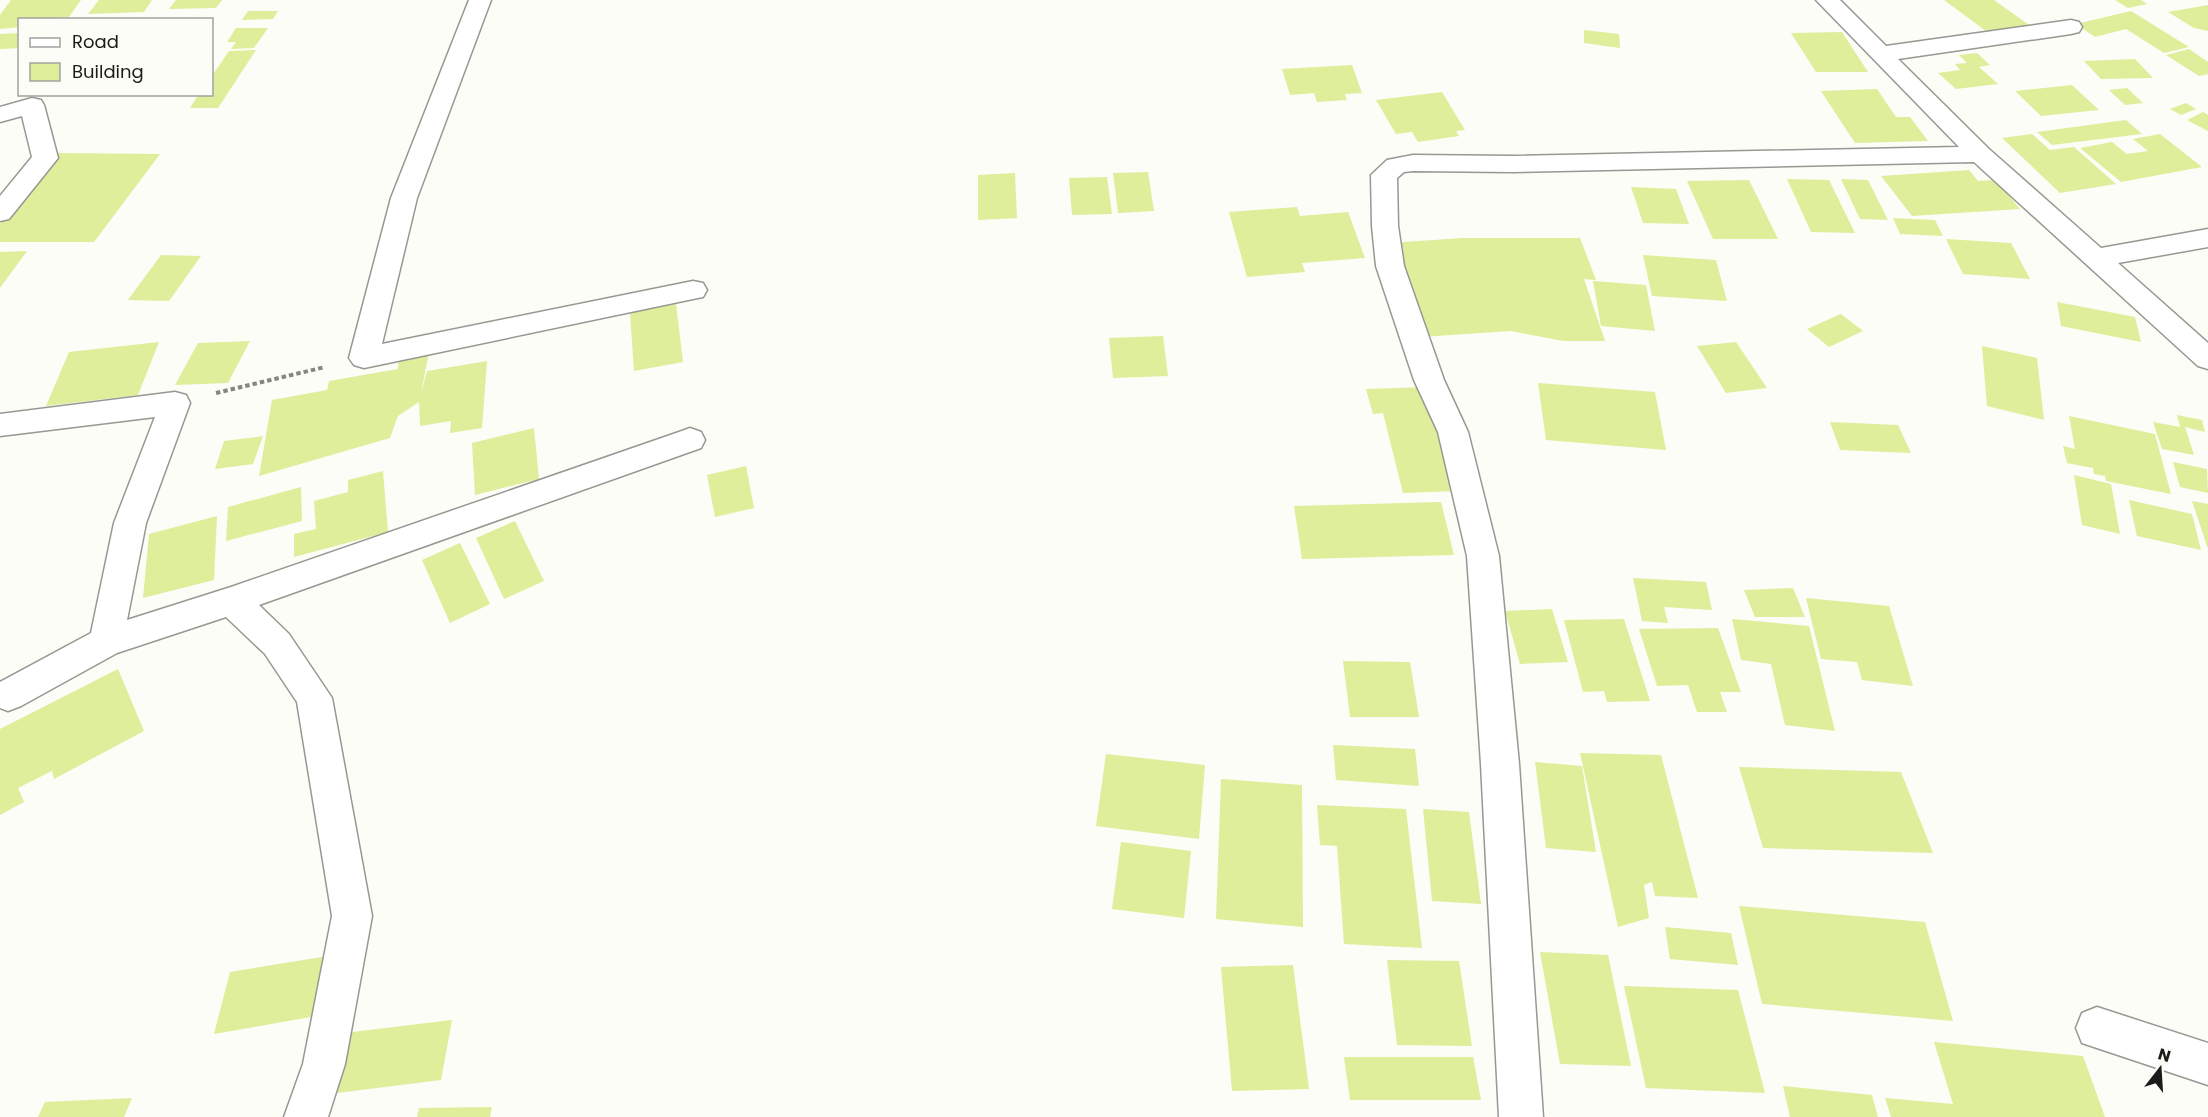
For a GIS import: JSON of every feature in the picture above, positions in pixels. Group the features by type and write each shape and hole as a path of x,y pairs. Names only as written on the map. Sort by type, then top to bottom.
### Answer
{"street":[{"path":"480,0 404,198 364,358 693,290"},
{"path":"1827,0 1980,154 2020,187 2093,258 2208,359"},
{"path":"1882,54 2071,27"},
{"path":"0,115 32,105 45,158 0,213"},
{"path":"1521,1117 1500,764 1483,556 1453,432 1429,380 1390,266 1385,226 1384,175 1396,166 1413,163 1525,164 1980,154"},
{"path":"2093,258 2208,238"},
{"path":"0,425 175,403 130,523 106,642"},
{"path":"8,695 106,642 232,601 690,440"},
{"path":"232,601 277,644 314,698 352,916 324,1064 306,1117"},
{"path":"2097,1028 2208,1064"}],"path":[{"path":"175,403 364,358"}],"building":[{"path":"11,0 81,0 69,17 18,18 18,27 0,29 0,15"},
{"path":"99,0 152,0 144,12 88,14"},
{"path":"176,0 222,0 216,8 169,9"},
{"path":"1944,0 1994,0 2029,25 1990,34"},
{"path":"2115,0 2141,0 2147,4 2128,8"},
{"path":"2208,5 2208,31 2194,28 2168,12"},
{"path":"248,11 278,11 273,19 242,20"},
{"path":"2131,11 2189,47 2164,53 2126,29 2095,37 2076,24"},
{"path":"236,28 268,28 254,48 231,49 236,42 227,42"},
{"path":"1584,30 1619,34 1620,48 1584,43"},
{"path":"1842,32 1868,72 1816,72 1791,33"},
{"path":"18,33 18,48 0,49 0,34"},
{"path":"2189,49 2208,62 2208,74 2199,76 2166,55"},
{"path":"256,50 218,108 190,108 198,96 213,96 213,75 229,51"},
{"path":"1977,53 1990,65 1979,67 1998,84 1956,89 1938,73 1960,70 1955,64 1967,63 1959,55"},
{"path":"2135,59 2153,78 2101,79 2084,61"},
{"path":"1352,65 1362,93 1345,94 1347,100 1317,102 1314,93 1290,95 1282,69"},
{"path":"2072,85 2099,110 2041,116 2015,91"},
{"path":"2127,88 2143,103 2125,105 2109,90"},
{"path":"1877,89 1896,117 1910,117 1928,141 1855,143 1821,91"},
{"path":"1442,92 1465,130 1456,131 1459,136 1418,142 1412,132 1396,134 1376,100"},
{"path":"2186,103 2196,109 2181,115 2170,109"},
{"path":"2203,112 2208,115 2208,131 2187,120"},
{"path":"2126,120 2142,134 2052,145 2037,132"},
{"path":"2032,134 2050,150 2074,147 2116,184 2060,193 2002,138"},
{"path":"2160,134 2202,167 2121,182 2080,148 2112,142 2127,154 2148,151 2133,139"},
{"path":"58,153 160,154 94,242 0,242 0,224"},
{"path":"1969,170 1978,181 1996,180 2020,209 1912,216 1881,176"},
{"path":"1148,172 1154,211 1118,213 1113,173"},
{"path":"1015,173 1017,218 978,220 978,175"},
{"path":"1107,177 1112,214 1072,215 1069,178"},
{"path":"1787,179 1829,180 1855,233 1811,232"},
{"path":"1841,179 1868,180 1888,220 1860,219"},
{"path":"1749,180 1778,239 1713,239 1687,181"},
{"path":"1631,187 1676,189 1689,224 1643,223"},
{"path":"1297,207 1300,216 1348,212 1365,258 1302,263 1305,272 1247,277 1229,212"},
{"path":"1893,218 1935,220 1943,236 1900,234"},
{"path":"1463,238 1580,238 1596,280 1584,279 1605,341 1563,341 1511,331 1421,337 1388,243"},
{"path":"1946,239 2011,243 2030,279 1963,274"},
{"path":"27,251 0,288 0,252"},
{"path":"161,255 201,256 169,301 128,300"},
{"path":"1643,255 1716,260 1727,301 1652,296"},
{"path":"1593,281 1646,285 1655,331 1601,326"},
{"path":"2057,302 2135,317 2141,342 2061,326"},
{"path":"676,304 683,362 634,371 630,313"},
{"path":"1841,314 1863,331 1829,347 1807,329"},
{"path":"1163,336 1168,376 1113,378 1109,338"},
{"path":"250,341 228,383 175,385 198,343"},
{"path":"159,342 138,395 46,406 69,352"},
{"path":"1736,342 1767,388 1726,393 1697,346"},
{"path":"1982,346 2037,358 2044,420 1987,406"},
{"path":"430,347 421,393 427,371 487,361 482,428 450,433 451,421 420,426 419,402 398,416 390,438 259,476 272,400 327,390 329,381 398,369 399,352"},
{"path":"1538,383 1655,392 1666,450 1546,440"},
{"path":"1427,387 1457,491 1403,493 1383,413 1373,414 1366,389"},
{"path":"2177,415 2202,420 2205,432 2185,427 2194,455 2162,449 2153,422 2180,427"},
{"path":"2069,416 2155,434 2171,494 2106,481 2105,476 2094,474 2093,468 2067,463 2063,446 2075,449"},
{"path":"1830,422 1898,425 1911,453 1840,450"},
{"path":"534,428 539,479 475,495 472,443"},
{"path":"263,436 253,464 215,469 224,441"},
{"path":"2173,462 2207,469 2208,493 2180,487"},
{"path":"746,466 754,508 715,517 707,475"},
{"path":"383,471 388,532 294,557 294,534 316,529 314,501 348,492 348,480"},
{"path":"2074,475 2111,484 2120,534 2082,525"},
{"path":"301,487 302,521 226,541 228,507"},
{"path":"2129,500 2192,514 2201,550 2137,536"},
{"path":"2192,501 2208,504 2208,549"},
{"path":"1441,502 1454,555 1302,559 1294,506"},
{"path":"217,516 214,580 143,598 149,534"},
{"path":"515,521 544,581 504,599 476,538"},
{"path":"460,543 490,604 450,623 422,560"},
{"path":"1633,578 1706,582 1712,610 1664,607 1668,623 1642,621"},
{"path":"1793,588 1805,617 1755,617 1744,590"},
{"path":"1806,598 1889,606 1913,686 1862,680 1857,662 1821,659"},
{"path":"1552,609 1568,662 1520,664 1505,611"},
{"path":"1624,619 1650,701 1607,702 1604,691 1583,692 1564,620"},
{"path":"1732,619 1809,626 1835,731 1785,725 1771,664 1741,660"},
{"path":"1718,628 1741,692 1720,692 1727,712 1697,712 1688,685 1657,686 1639,629"},
{"path":"1343,661 1410,662 1419,717 1350,717"},
{"path":"118,669 144,731 54,779 52,771 18,788 24,802 0,815 0,729"},
{"path":"1333,745 1415,749 1419,786 1336,780"},
{"path":"1580,753 1661,755 1698,898 1655,896 1652,882 1644,885 1649,918 1618,927"},
{"path":"1106,754 1205,765 1199,839 1096,826"},
{"path":"1535,762 1582,766 1596,852 1546,848"},
{"path":"1739,767 1901,772 1933,853 1763,848"},
{"path":"1221,779 1302,785 1303,927 1216,919"},
{"path":"1317,805 1406,809 1422,948 1344,944 1337,846 1320,845"},
{"path":"1423,809 1469,812 1481,904 1432,901"},
{"path":"1121,842 1191,851 1184,918 1112,909"},
{"path":"1739,906 1925,922 1953,1021 1762,1004"},
{"path":"1665,927 1731,933 1738,965 1670,959"},
{"path":"1540,952 1608,955 1631,1066 1560,1064"},
{"path":"340,954 328,1014 214,1034 230,972"},
{"path":"1387,960 1459,961 1472,1046 1397,1045"},
{"path":"1293,965 1309,1089 1232,1091 1221,967"},
{"path":"1624,986 1738,990 1765,1093 1646,1088"},
{"path":"452,1020 441,1080 329,1094 344,1033"},
{"path":"1934,1042 2083,1056 2105,1117 1891,1117 1885,1098 1953,1104"},
{"path":"1344,1057 1473,1057 1481,1100 1350,1100"},
{"path":"1783,1086 1872,1095 1878,1117 1790,1117"},
{"path":"132,1098 124,1117 38,1117 45,1102"},
{"path":"492,1107 490,1117 417,1117 419,1108"}]}
